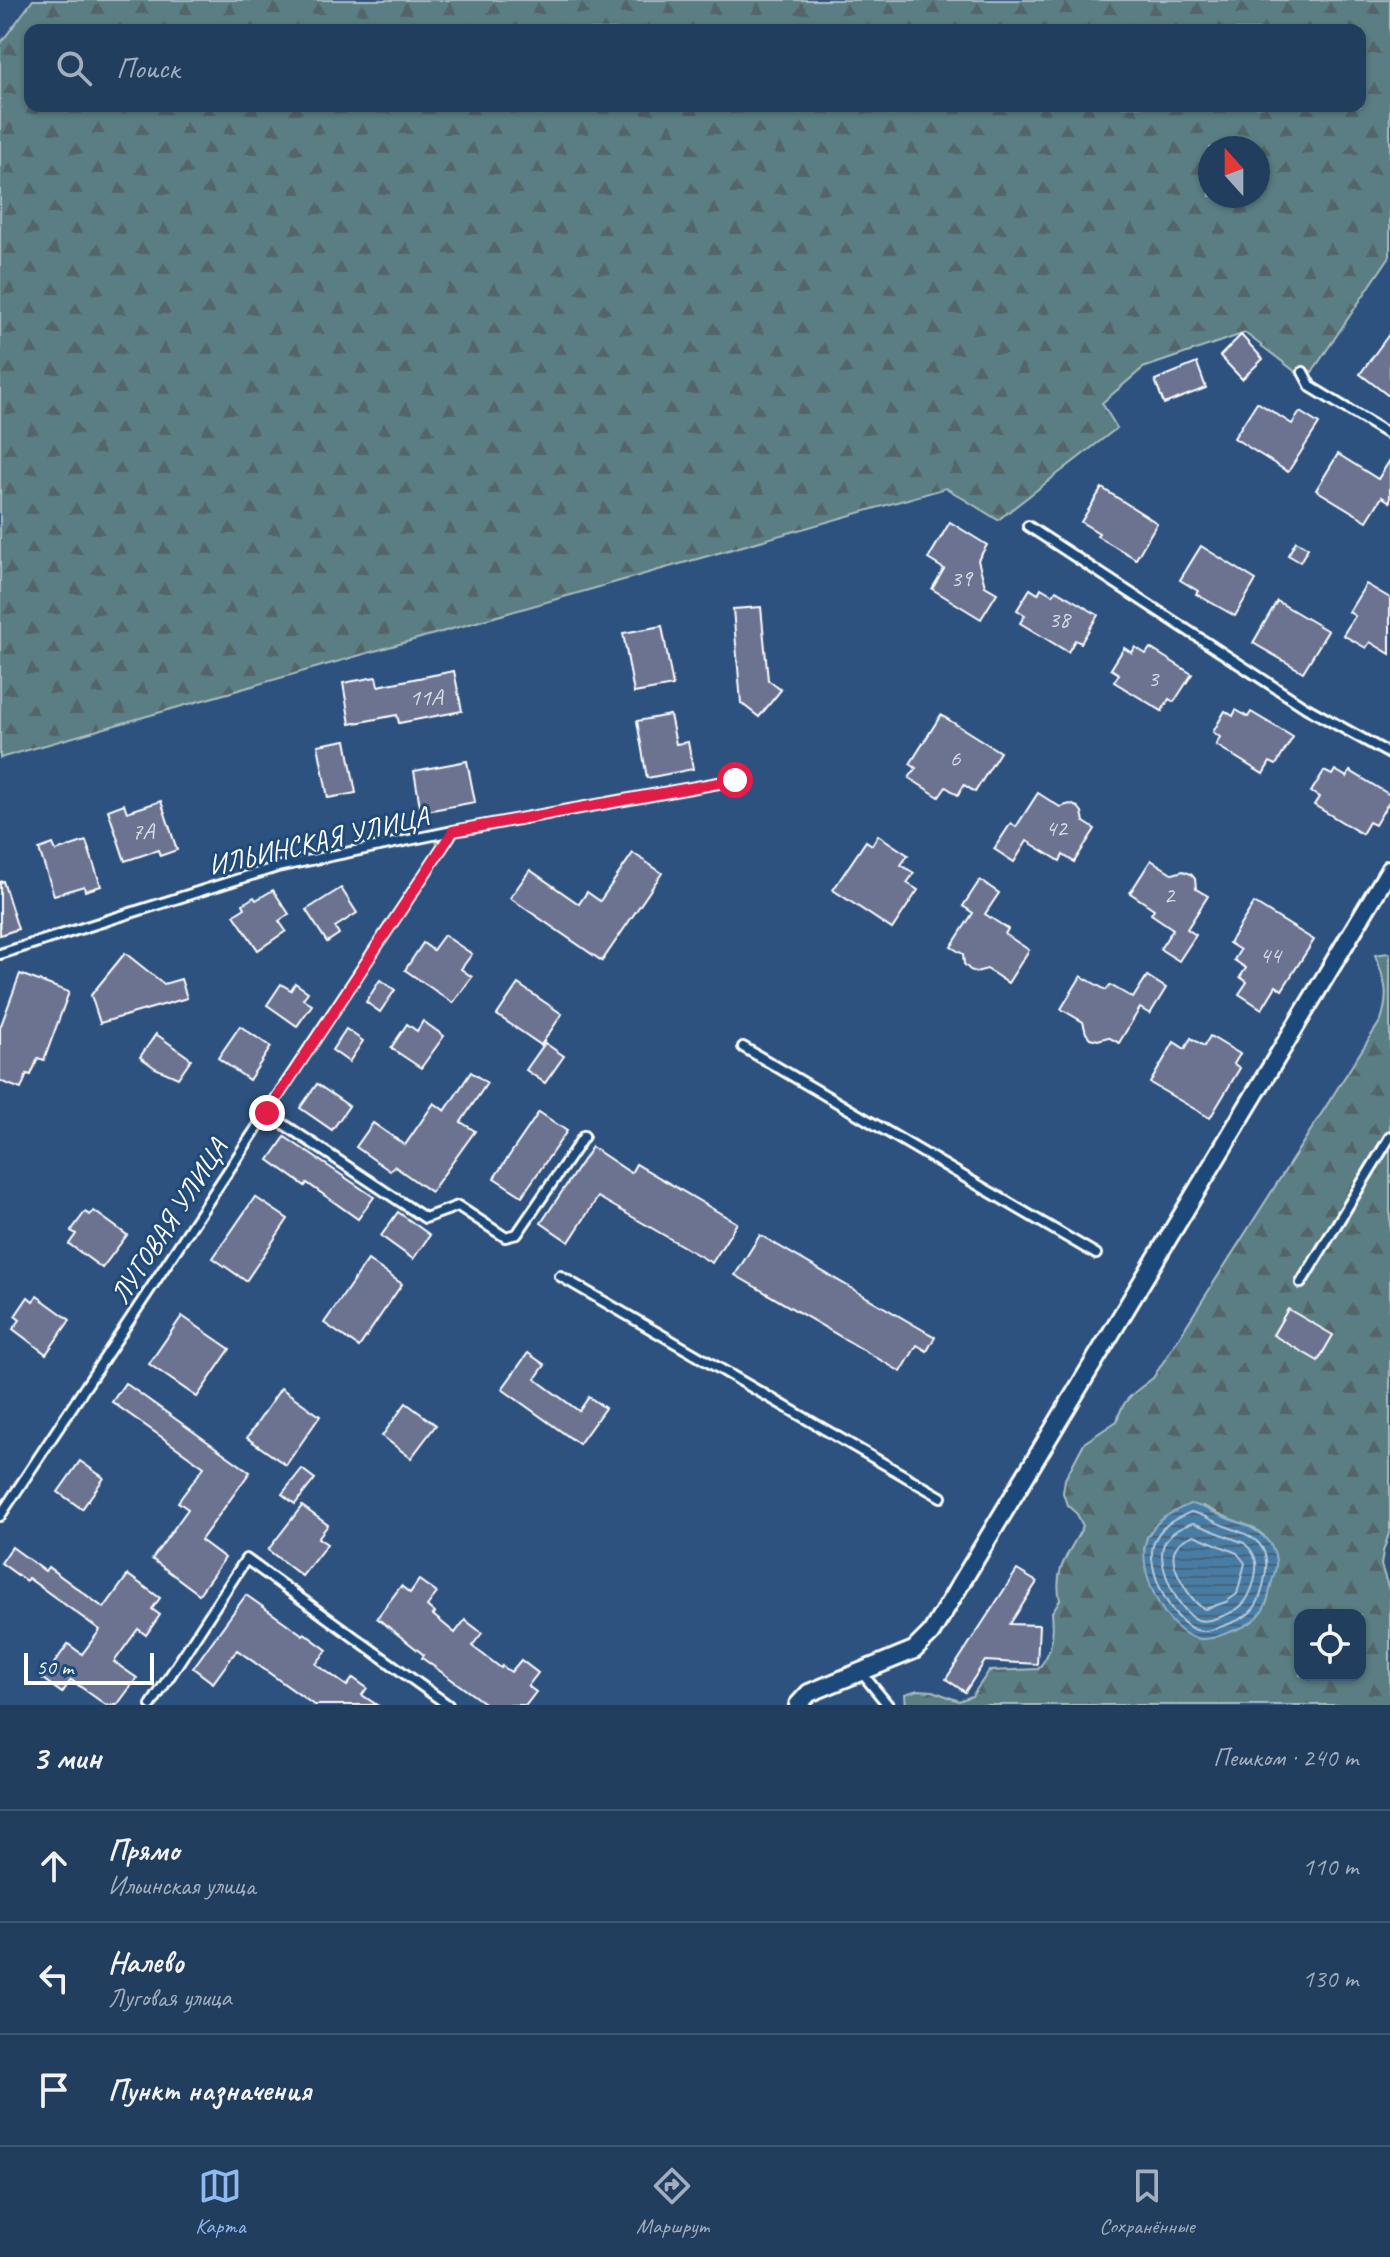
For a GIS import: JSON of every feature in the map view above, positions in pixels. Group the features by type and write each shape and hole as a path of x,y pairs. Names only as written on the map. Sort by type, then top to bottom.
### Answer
{"street":[{"path":"798,1705 809,1693 914,1650 931,1633 1390,869"}],"lane":[{"path":"1303,372 1311,387 1390,435"},
{"path":"1028,526 1305,707 1390,754"},
{"name":"ИЛЬИНСКАЯ УЛИЦА","path":"0,954 277,867 453,831 735,780"},
{"name":"ЛУГОВАЯ УЛИЦА","path":"0,1516 453,831"},
{"path":"743,1047 1096,1254"},
{"path":"267,1113 425,1218 458,1206 505,1237 517,1234 584,1136"},
{"path":"1301,1283 1390,1137"},
{"path":"560,1276 941,1497"},
{"path":"151,1705 246,1559 448,1705"},
{"path":"861,1672 888,1705"}],"green space":[{"path":"33,0 1390,0 1390,256 1312,372 1306,368 1301,376 1245,333 1143,368 1102,403 1117,428 998,520 946,488 0,758 0,44"},
{"path":"1388,953 1390,1530 1381,1565 1390,1593 1390,1705 906,1705 905,1694 918,1690 933,1691 959,1701 972,1696 989,1671 1038,1669 1043,1663 1051,1642 1052,1612 1060,1600 1061,1570 1083,1526 1077,1514 1067,1505 1063,1493 1065,1479 1084,1443 1117,1421 1126,1401 1153,1378 1381,1020 1385,987 1375,955","holes":["1203,1506 1254,1528 1264,1536 1276,1561 1267,1602 1250,1623 1212,1638 1144,1550 1147,1537 1155,1526"]}],"water":[{"path":"1190,1504 1259,1533 1271,1545 1276,1561 1268,1600 1258,1617 1243,1627 1208,1639 1188,1635 1165,1613 1149,1581 1145,1564 1145,1549 1152,1530 1166,1516"}],"building":[{"path":"1390,333 1390,397 1360,374"},
{"path":"1241,335 1263,359 1242,379 1220,356"},
{"path":"1197,363 1206,388 1164,404 1155,380"},
{"path":"1257,402 1292,424 1300,412 1319,424 1288,472 1234,438"},
{"path":"1338,454 1378,479 1390,460 1390,502 1382,497 1367,521 1316,490"},
{"path":"1102,488 1157,523 1136,559 1097,536 1099,533 1081,522"},
{"path":"950,522 987,545 978,560 985,586 997,593 981,619 932,589 944,569 928,559"},
{"path":"1296,541 1308,548 1300,562 1288,555"},
{"path":"1201,546 1256,580 1235,616 1196,594 1198,591 1180,580"},
{"path":"1366,584 1390,598 1390,654 1370,642 1366,648 1343,635 1355,616 1349,612"},
{"path":"1041,588 1053,595 1056,590 1098,615 1081,643 1075,640 1068,652 1020,623 1025,615 1017,610 1030,589 1038,594"},
{"path":"1277,601 1328,631 1303,672 1253,643"},
{"path":"761,607 768,680 781,690 759,717 741,703 733,609"},
{"path":"662,626 673,686 634,693 623,633"},
{"path":"1135,647 1146,654 1150,648 1192,674 1174,702 1169,699 1162,711 1114,682 1119,674 1111,669 1124,648 1132,653"},
{"path":"454,671 462,711 399,723 397,715 350,724 343,683 376,677 378,686"},
{"path":"1236,710 1248,717 1251,712 1293,737 1276,765 1270,762 1263,774 1216,745 1220,737 1213,732 1225,711 1233,716"},
{"path":"670,715 676,744 688,742 693,769 647,778 637,721"},
{"path":"941,715 1000,752 975,792 964,785 958,795 946,787 939,797 909,778 916,768 910,764"},
{"path":"346,740 356,793 328,798 318,745"},
{"path":"467,761 475,802 421,812 414,771"},
{"path":"1335,770 1347,777 1350,771 1390,795 1375,825 1369,822 1362,834 1314,805 1319,797 1311,792 1324,771 1332,775"},
{"path":"1038,793 1060,807 1070,804 1078,807 1084,822 1095,829 1074,862 1063,855 1060,861 1027,841 1014,862 994,849 1011,823 1016,827"},
{"path":"161,801 177,850 160,856 158,850 125,861 108,810 124,804 127,812"},
{"path":"878,835 908,855 901,865 914,873 907,883 918,890 892,929 833,890 866,841 872,845"},
{"path":"86,841 101,886 85,891 84,886 54,895 39,849 53,844 56,851"},
{"path":"633,853 662,873 602,961 510,898 530,870 579,904 587,892 600,901"},
{"path":"1151,860 1173,874 1183,871 1191,874 1196,889 1208,896 1187,929 1196,935 1179,961 1160,949 1173,929 1151,914 1154,909 1130,893"},
{"path":"980,880 999,893 985,914 1008,929 1005,934 1029,950 1008,983 987,969 970,970 964,964 963,954 951,947 973,913 963,906"},
{"path":"3,881 18,929 0,935 0,882"},
{"path":"341,888 357,913 335,927 339,934 327,942 306,910"},
{"path":"273,890 289,914 279,921 286,931 258,950 234,915 245,908 243,904"},
{"path":"1254,903 1314,940 1282,990 1276,986 1262,1009 1239,994 1247,982 1240,977 1246,968 1234,960 1240,950 1229,943"},
{"path":"444,935 472,954 461,969 472,977 453,1003 405,970 423,943 433,950"},
{"path":"125,953 164,984 181,979 187,998 100,1023 91,995"},
{"path":"20,974 69,992 44,1060 38,1058 21,1089 0,1081 0,1028"},
{"path":"1081,976 1106,990 1110,985 1133,998 1147,976 1166,988 1150,1014 1140,1008 1119,1043 1108,1037 1098,1040 1090,1038 1083,1022 1061,1009"},
{"path":"380,980 395,990 380,1012 366,1002"},
{"path":"295,983 308,992 303,999 312,1005 297,1026 267,1005 281,984 291,990"},
{"path":"518,984 562,1014 541,1045 497,1015"},
{"path":"423,1021 444,1036 421,1068 391,1048 407,1024 417,1031"},
{"path":"240,1026 271,1047 249,1080 218,1058"},
{"path":"346,1029 363,1041 349,1062 332,1050"},
{"path":"156,1034 191,1059 178,1078 140,1057"},
{"path":"1210,1036 1240,1054 1234,1064 1240,1068 1210,1118 1150,1083 1174,1042 1185,1049 1191,1038 1204,1046"},
{"path":"545,1043 564,1056 545,1083 526,1070"},
{"path":"471,1072 487,1083 461,1122 475,1131 431,1192 394,1166 390,1171 356,1147 373,1123 405,1145 434,1103 445,1111"},
{"path":"317,1084 349,1106 332,1130 300,1108"},
{"path":"539,1112 567,1131 522,1196 494,1178"},
{"path":"285,1137 374,1197 358,1219 269,1160"},
{"path":"592,1147 631,1173 636,1164 737,1223 712,1263 598,1197 569,1242 541,1223"},
{"path":"255,1197 288,1219 246,1281 213,1258"},
{"path":"94,1211 127,1235 102,1268 69,1244 76,1234 71,1231 85,1212 90,1215"},
{"path":"398,1212 430,1235 413,1259 381,1236"},
{"path":"760,1235 935,1337 927,1351 917,1345 901,1372 735,1275"},
{"path":"368,1260 402,1284 359,1347 324,1323"},
{"path":"37,1296 70,1320 46,1354 13,1329 20,1320 15,1316 28,1297 33,1301"},
{"path":"1288,1309 1333,1335 1318,1361 1273,1335"},
{"path":"182,1316 230,1349 197,1397 149,1364"},
{"path":"528,1353 545,1365 535,1379 579,1411 589,1397 605,1408 579,1444 502,1389"},
{"path":"125,1383 250,1472 201,1540 225,1558 199,1594 152,1559 188,1509 178,1502 204,1467 112,1402"},
{"path":"281,1388 320,1416 286,1465 247,1438"},
{"path":"406,1403 436,1425 411,1458 382,1436"},
{"path":"80,1461 104,1478 82,1509 58,1492"},
{"path":"302,1469 315,1479 295,1504 282,1494"},
{"path":"302,1506 328,1525 318,1538 327,1544 302,1576 268,1550"},
{"path":"12,1547 45,1571 48,1567 104,1608 128,1575 160,1598 152,1609 160,1615 146,1635 138,1629 114,1662 137,1678 117,1705 106,1705 71,1680 62,1693 43,1679 68,1644 82,1654 100,1630 28,1578 26,1581 1,1563"},
{"path":"1017,1570 1037,1582 1010,1624 1039,1625 1037,1664 985,1661 965,1692 946,1679"},
{"path":"419,1580 437,1593 427,1606 435,1613 433,1615 455,1633 465,1620 482,1633 472,1646 501,1668 511,1672 521,1660 538,1673 528,1686 536,1692 526,1705 487,1705 422,1658 424,1655 377,1618 401,1586 410,1593"},
{"path":"246,1595 327,1650 316,1664 347,1686 353,1678 367,1688 362,1695 377,1705 314,1705 237,1650 213,1683 193,1668"}],"route":[{"path":"267,1113 453,831 735,780"}]}
